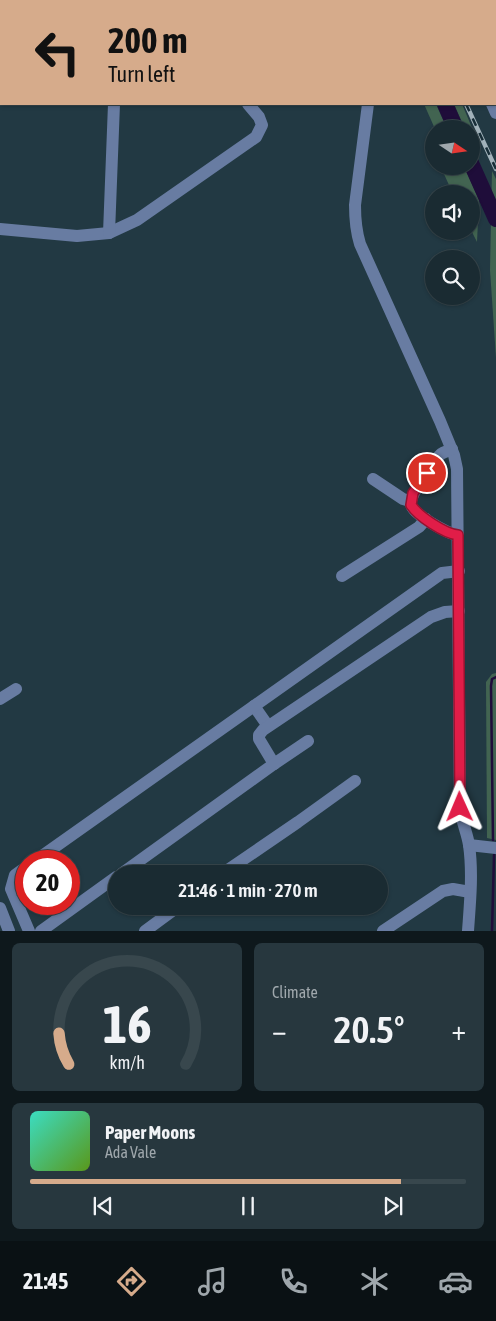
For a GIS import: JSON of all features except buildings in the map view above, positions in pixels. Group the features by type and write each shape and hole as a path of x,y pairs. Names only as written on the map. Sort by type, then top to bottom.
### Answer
{"street":[{"path":"109,233 114,105"},
{"path":"0,229 77,236 109,233 137,220 256,137 262,125 259,117 249,105"},
{"path":"368,105 355,205 356,232 452,450 457,469 460,807 469,845 470,892 468,931"},
{"path":"452,450 438,457 413,493 410,502 413,508 426,519 450,534 458,535"},
{"path":"373,479 403,500 410,502"},
{"path":"342,576 419,526 426,519"},
{"path":"51,850 442,573 459,571"},
{"path":"274,764 260,739 261,732 268,726 431,617 445,612 459,611"},
{"path":"0,699 16,689"},
{"path":"254,706 268,726"},
{"path":"134,865 308,741"},
{"path":"235,865 355,781"},
{"path":"469,845 496,848"},
{"path":"15,875 11,889 15,898"},
{"path":"41,931 108,883"},
{"path":"383,931 443,891 453,889 470,892"},
{"path":"0,908 9,931"},
{"path":"22,915 29,931"},
{"path":"145,931 167,915"}],"green space":[{"path":"424,105 436,105 443,120 431,120"},
{"path":"454,105 462,105 469,120 461,120"},
{"path":"492,171 496,179 496,358 490,270"},
{"path":"444,175 468,175 472,185 449,185"},
{"path":"496,673 496,840 487,838 486,682 492,674"}],"waterway":[{"path":"445,105 452,120"},
{"path":"476,175 496,219"},
{"path":"493,840 491,686 492,679 496,677"},
{"path":"492,931 494,855"}],"railway":[{"path":"466,105 496,169"}],"route":[{"path":"427,473 411,497 411,505 426,519 450,534 458,535 460,807"}]}
